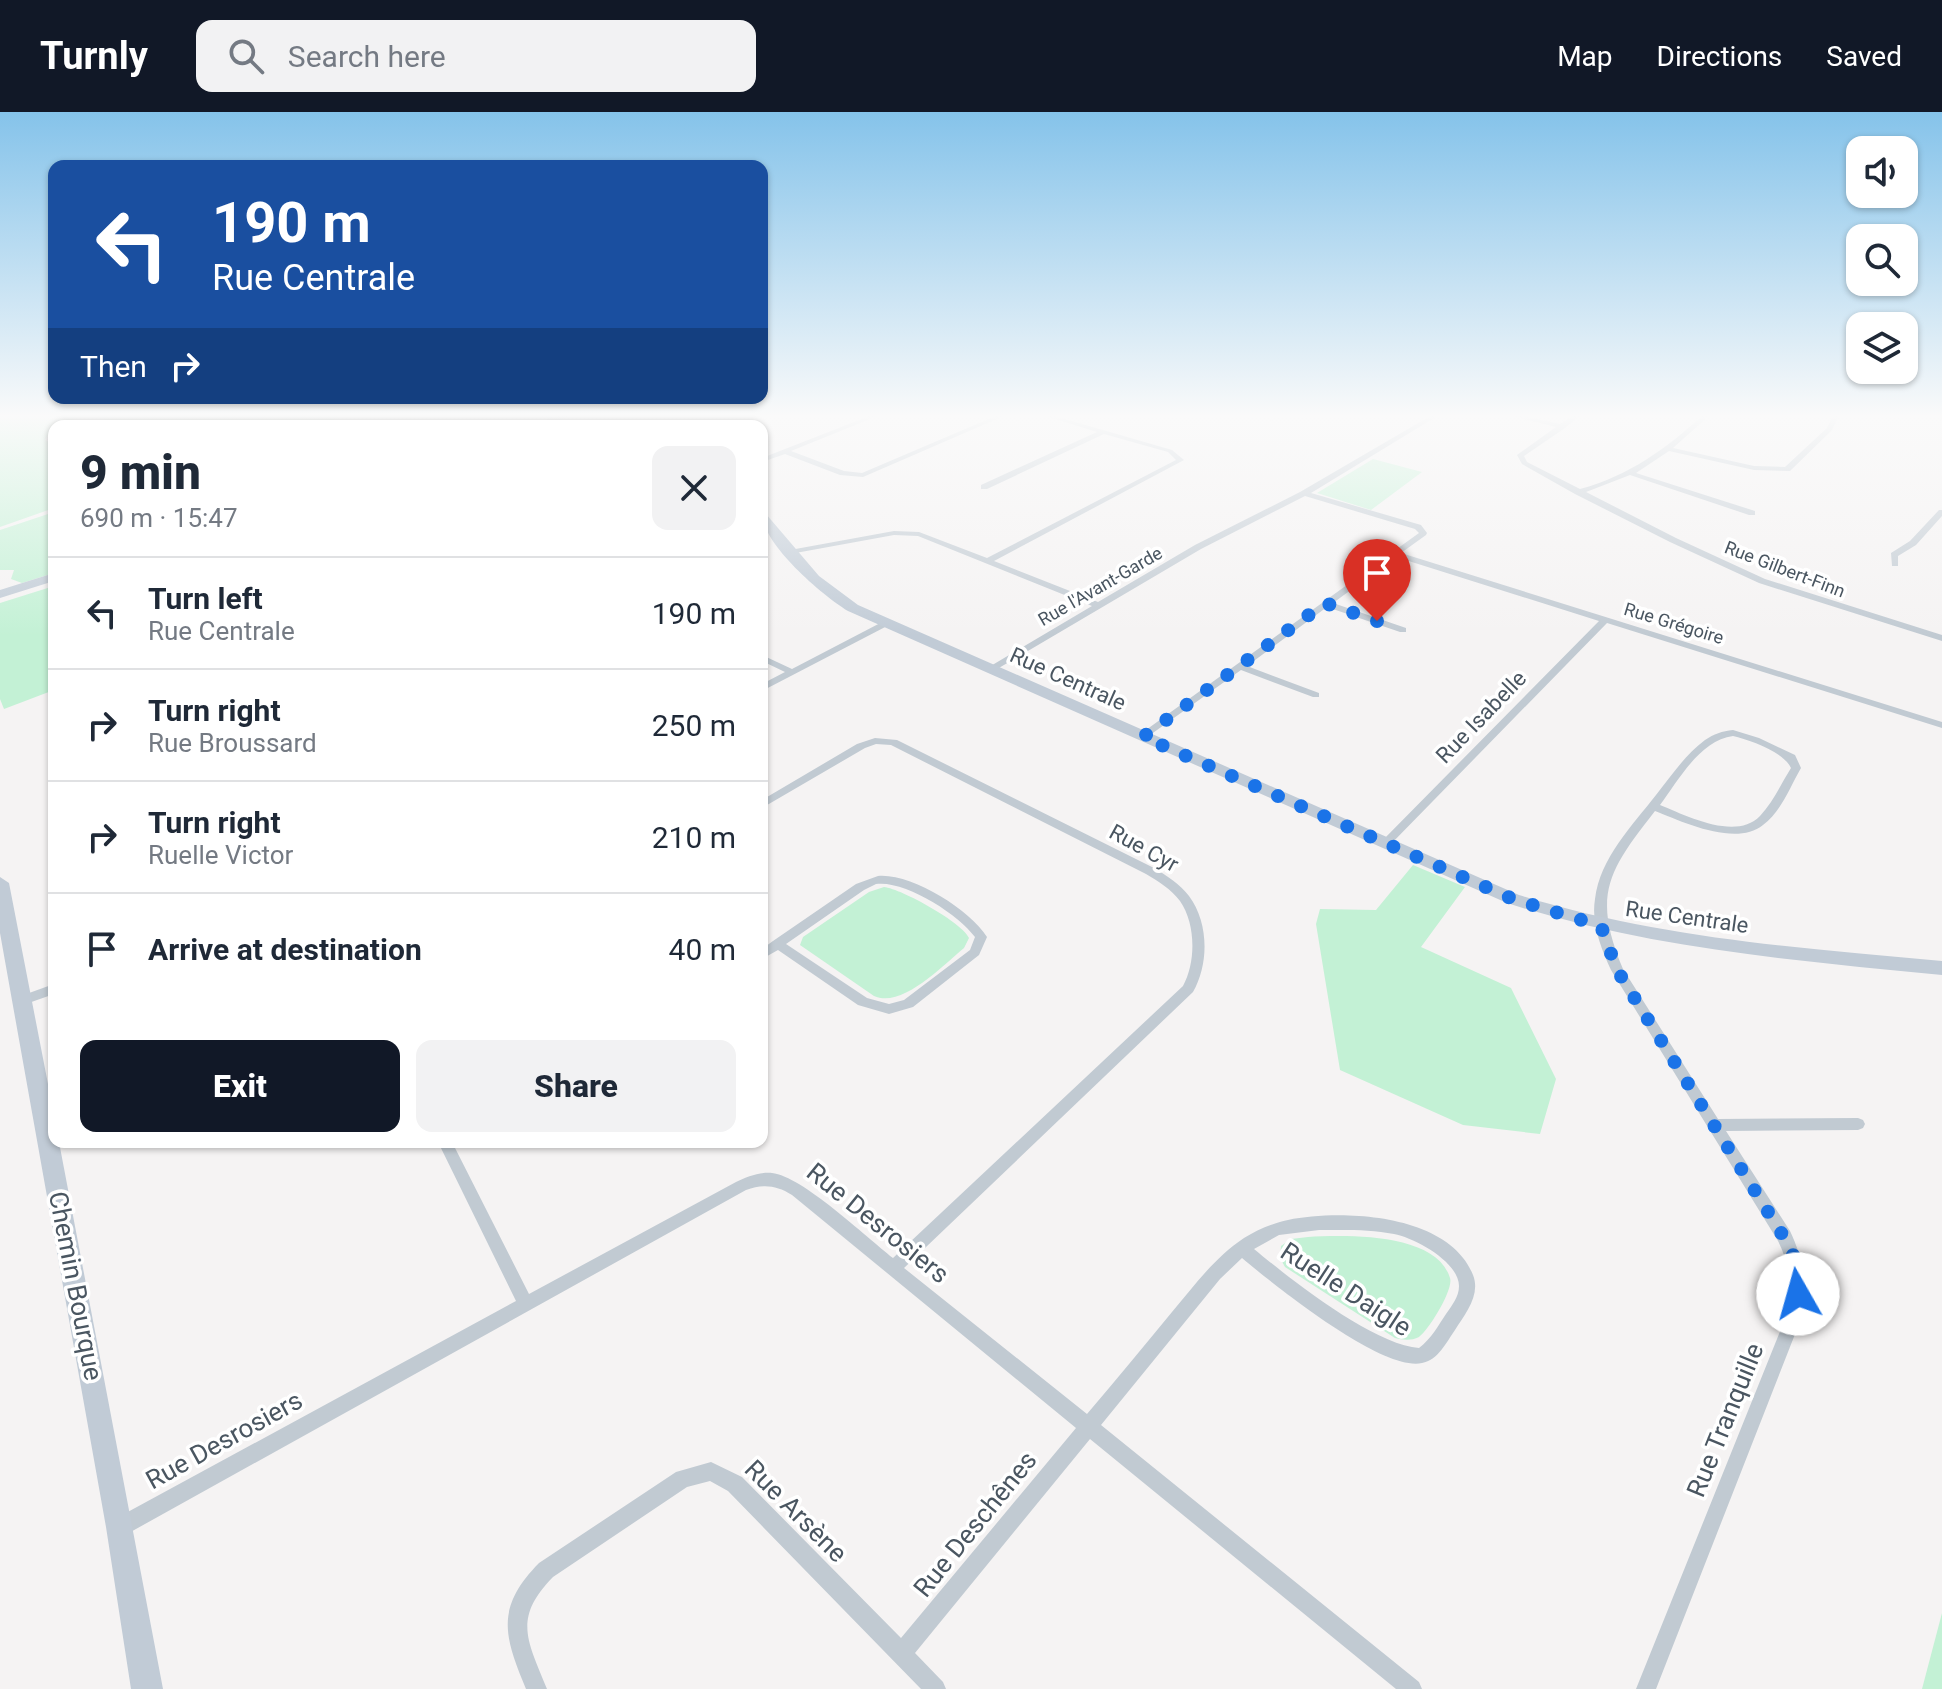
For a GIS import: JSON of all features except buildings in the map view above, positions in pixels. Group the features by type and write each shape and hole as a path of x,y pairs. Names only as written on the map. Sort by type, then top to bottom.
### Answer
{"street":[{"path":"986,562 1126,489"},
{"name":"Rue l'Avant-Garde","path":"992,669 1198,547 1311,489"},
{"name":"Rue Gilbert-Finn","path":"1571,489 1762,581 1942,638"},
{"path":"1578,492 1588,489"},
{"path":"1678,489 1752,513"},
{"path":"1143,737 1422,534 1423,530 1304,493"},
{"path":"1895,564 1894,555 1913,543 1942,512"},
{"name":"Rue Centrale","path":"768,524 835,599 1513,899 1601,926 1677,941 1942,968"},
{"path":"790,552 894,533 919,534 1097,605"},
{"name":"Rue Grégoire","path":"1396,554 1942,725"},
{"path":"0,594 48,579"},
{"path":"1325,603 1403,630"},
{"name":"Rue Isabelle","path":"1385,844 1606,619"},
{"path":"768,685 886,623"},
{"path":"768,661 792,672"},
{"path":"1238,666 1316,695"},
{"path":"1601,926 1598,902 1605,874 1653,806 1709,740 1731,733 1791,757 1796,768 1764,818 1750,829 1728,830 1688,820 1653,806"},
{"name":"Rue Cyr","path":"768,801 861,746 875,741 893,742 1150,871 1175,889 1193,914 1198,968 1188,989 893,1268"},
{"path":"768,951 777,944 861,886 882,879 907,885 968,921 981,937 975,952 908,1004 889,1009 863,1002 777,944"},
{"name":"Chemin Bourque","path":"0,883 48,1136"},
{"name":"Rue Tranquille","path":"1601,926 1617,970 1790,1247 1797,1266 1798,1294 1791,1324 1646,1689"},
{"path":"23,1000 48,991"},
{"path":"1714,1125 1858,1124"},
{"name":"Chemin Bourque","path":"50,1148 147,1689"},
{"path":"448,1148 526,1304"},
{"name":"Rue Desrosiers","path":"120,1527 741,1186 768,1178 782,1181 797,1190 1412,1689"},
{"name":"Ruelle Daigle","path":"1088,1427 1214,1274 1242,1248 1261,1235 1292,1226 1395,1227 1414,1234 1451,1257 1465,1274 1467,1293 1431,1350 1420,1357 1404,1357 1389,1351 1279,1280 1242,1248"},
{"name":"Rue Deschênes","path":"901,1654 1088,1427"},
{"name":"Rue Arsène","path":"537,1689 519,1645 516,1628 519,1608 530,1586 546,1570 683,1479 703,1472 719,1473 735,1484 936,1689"}],"green space":[{"path":"0,489 48,489 48,510 0,527"},
{"path":"1324,489 1400,489 1371,510 1317,493"},
{"path":"48,514 48,575 22,583 11,579 14,570 0,570 0,530"},
{"path":"48,588 48,692 4,709 0,699 0,603"},
{"path":"1413,865 1465,887 1421,947 1511,988 1556,1079 1540,1134 1463,1125 1340,1070 1316,924 1320,909 1376,910"},
{"path":"884,887 931,908 956,924 969,938 964,948 922,983 897,996 885,998 874,996 800,945 803,937 869,892"},
{"path":"1365,1237 1409,1244 1427,1252 1441,1263 1450,1278 1445,1300 1419,1337 1407,1340 1395,1338 1285,1267 1280,1258 1281,1246 1291,1239"},
{"path":"1942,1613 1942,1689 1922,1689"}],"route":[{"path":"1377,621 1325,603 1143,737 1513,899 1601,926 1617,970 1790,1247 1797,1266 1798,1294"}]}
